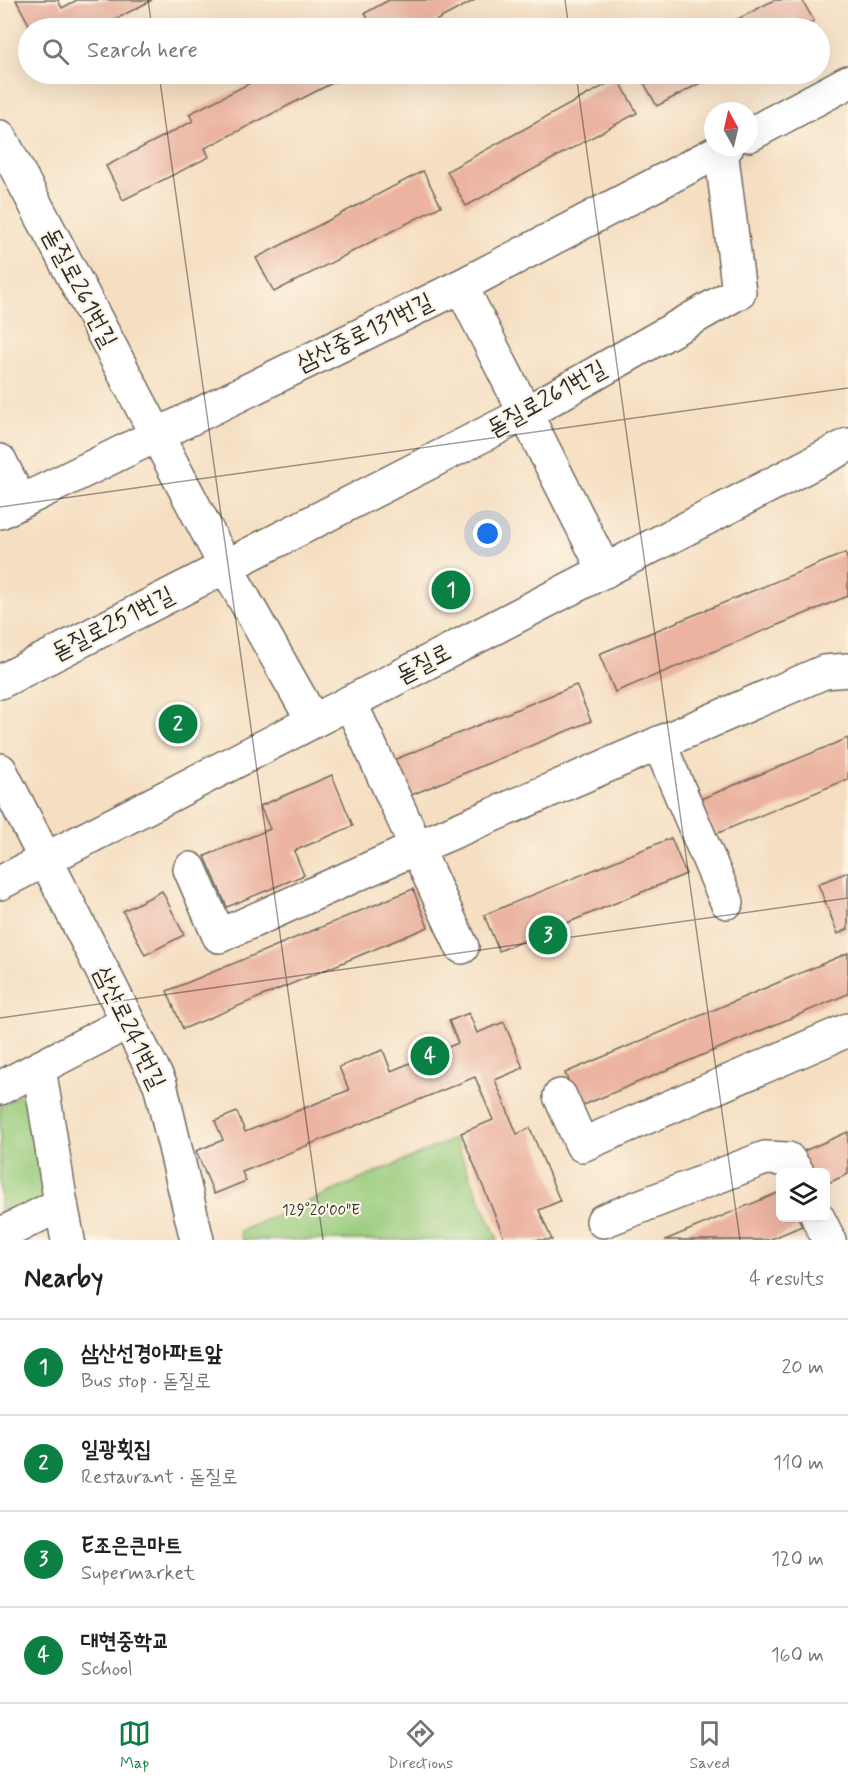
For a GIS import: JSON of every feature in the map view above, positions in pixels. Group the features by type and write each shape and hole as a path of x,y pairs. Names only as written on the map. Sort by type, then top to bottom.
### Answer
{"street":[{"name":"삼산중로131번길","path":"758,130 848,82"},
{"name":"돋질로261번길","path":"0,137 226,567 313,722"},
{"name":"삼산중로131번길","path":"10,507 461,286 709,156"},
{"name":"돋질로261번길","path":"226,567 526,413 738,292 732,156"},
{"path":"461,286 605,571"},
{"name":"돋질로","path":"0,883 848,445"},
{"path":"0,461 10,507"},
{"name":"돋질로251번길","path":"0,682 226,567"},
{"path":"190,868 219,936 416,848 824,672 848,670"},
{"path":"350,702 462,947"},
{"path":"659,743 727,902"},
{"path":"0,770 46,859"},
{"name":"삼산로241번길","path":"46,859 160,1084 197,1240"},
{"path":"0,1088 128,1022"},
{"path":"560,1096 582,1145 848,1030"},
{"path":"39,1068 68,1240"},
{"path":"603,1221 765,1158 788,1160 794,1168"},
{"path":"0,1235 61,1204"},
{"path":"820,1222 829,1240"}],"green space":[{"path":"30,1090 44,1198 0,1220 0,1105"},
{"path":"454,1139 498,1240 242,1240 240,1231"}],"building":[{"path":"16,0 58,0 62,8 77,0 152,0 118,18 26,18"},
{"path":"389,0 475,0 441,18 368,18 365,13"},
{"path":"774,0 802,0 812,18 740,18"},
{"path":"248,84 330,84 205,148 209,157 123,200 106,166 193,121 189,114"},
{"path":"607,84 621,84 637,113 466,206 447,171"},
{"path":"645,84 698,84 657,106"},
{"path":"423,171 441,206 274,292 256,258"},
{"path":"845,553 848,561 848,596 615,692 599,654"},
{"path":"576,685 591,721 404,798 389,762"},
{"path":"848,738 848,779 711,836 696,801"},
{"path":"332,775 353,826 294,851 304,875 227,907 205,856 270,829 260,806"},
{"path":"671,838 686,874 499,951 484,915"},
{"path":"848,872 848,929 838,934 818,884"},
{"path":"413,889 428,927 183,1029 167,991"},
{"path":"162,891 184,935 145,955 123,911"},
{"path":"848,953 848,994 579,1107 565,1073"},
{"path":"469,1013 477,1033 504,1022 523,1068 495,1080 517,1134 530,1128 560,1201 539,1210 552,1240 505,1240 461,1133 493,1120 475,1077 242,1172 246,1181 214,1194 196,1151 223,1140 215,1121 237,1112 245,1132 349,1090 339,1067 383,1050 391,1071 458,1043 449,1021"},
{"path":"848,1132 848,1174 830,1182 830,1168 803,1168 797,1154"},
{"path":"776,1194 776,1222 800,1222 802,1226 769,1240 665,1240"}],"place":[{"name":"삼산선경아파트앞","path":"451,590"},
{"name":"일광횟집","path":"178,724"},
{"name":"E조은큰마트","path":"548,935"},
{"name":"대현중학교","path":"430,1056"}]}
